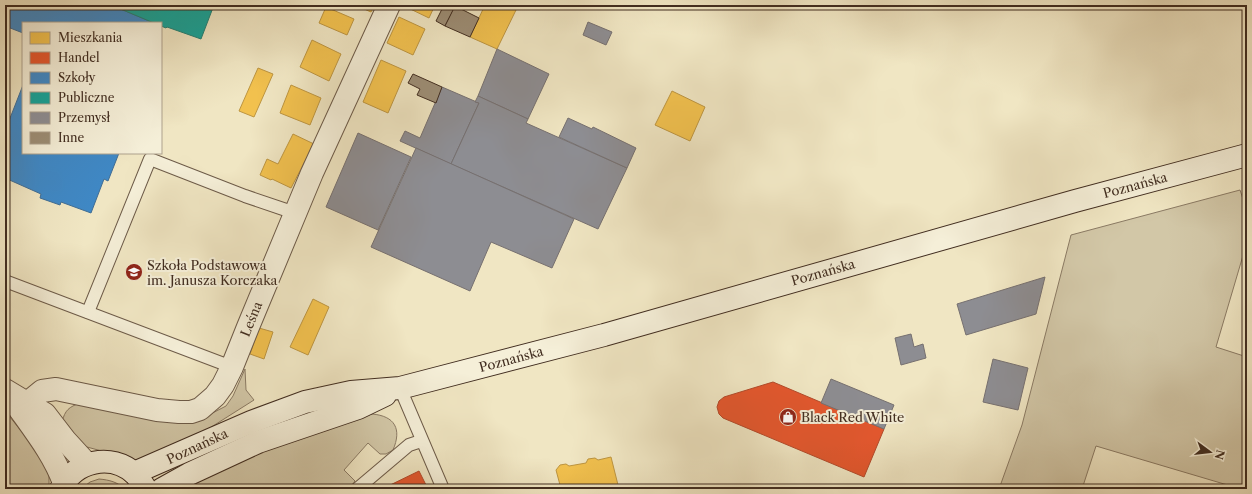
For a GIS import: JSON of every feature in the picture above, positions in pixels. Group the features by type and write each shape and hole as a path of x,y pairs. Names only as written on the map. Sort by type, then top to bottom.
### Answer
{"main road":[{"name":"Leśna","path":"25,408 42,391 56,389 157,410 179,412 192,412 200,409 215,396 223,385 232,367 295,213 351,86 389,5"},
{"name":"Poznańska","path":"140,481 251,422 305,402 351,392 400,388 604,335 1067,203 1247,155"},
{"name":"Poznańska","path":"162,489 214,462 258,442 358,408 400,388"},
{"path":"7,392 25,408 60,472 62,486"},
{"path":"25,408 45,414 65,440 87,464"},
{"path":"62,486 74,472 87,464 99,462 112,462 124,466 140,481"}],"lane":[{"path":"88,312 150,159 245,196 295,213"},
{"path":"5,281 232,367"},
{"path":"400,388 421,441 443,489"},
{"path":"357,489 410,445 421,441"}],"shaded area":[{"path":"1240,190 1247,211 1247,242 1216,347 1247,357 1247,489 1241,489 1096,446 1082,489 999,489 1022,425 1071,235"},
{"path":"245,369 246,390 254,400 175,450 144,461 87,447 76,440 62,422 68,410 80,403 199,420 226,406 233,396"},
{"path":"5,411 36,449 49,470 49,489 5,489"},
{"path":"372,414 380,415 391,421 396,430 396,443 393,450 386,454 380,454 368,443 344,470 355,481 349,489 176,489 282,442"},
{"path":"99,479 113,482 125,489 81,489 90,482"}],"building: Mieszkania":[{"path":"355,5 375,5 371,12"},
{"path":"402,5 435,5 429,18"},
{"path":"485,5 505,5 516,10 497,49 470,37"},
{"path":"326,7 354,19 347,35 319,23"},
{"path":"399,17 425,29 413,55 387,43"},
{"path":"312,40 341,54 329,81 300,67"},
{"path":"381,60 406,71 388,113 363,102"},
{"path":"258,68 273,74 254,117 239,111"},
{"path":"291,85 321,98 310,125 280,113"},
{"path":"672,91 705,107 690,141 655,125"},
{"path":"293,134 314,144 291,188 260,175 267,159 278,164"},
{"path":"313,299 329,307 308,355 290,347"},
{"path":"259,328 273,332 264,359 250,354"},
{"path":"611,457 619,489 557,489 560,485 556,470 560,465 566,464 569,466 586,463 588,459 595,458 598,460"}],"building: Handel":[{"path":"773,382 884,429 864,477 723,418 719,414 717,407 719,401 724,397"},
{"path":"419,471 428,489 382,489"}],"building: Szkoły":[{"path":"5,5 111,5 152,22 22,22 22,33 5,26"},
{"path":"22,88 22,154 119,154 108,181 104,179 91,213 61,202 60,205 40,198 41,194 5,178 5,131"}],"building: Publiczne":[{"path":"111,5 214,5 201,39 162,26 162,22 152,22"}],"building: Przemysł":[{"path":"588,22 612,32 606,45 583,35"},
{"path":"497,49 549,74 528,119 478,96"},
{"path":"442,87 479,103 451,164 400,141 405,131 420,138"},
{"path":"478,96 528,119 526,123 627,168 598,229 451,164 479,103 475,102"},
{"path":"568,118 592,129 593,127 636,148 627,168 559,137"},
{"path":"358,133 411,157 378,230 326,207"},
{"path":"416,148 574,219 552,268 491,242 470,291 371,247"},
{"path":"1045,277 1036,314 966,335 957,304"},
{"path":"911,334 914,347 923,344 926,358 901,365 895,338"},
{"path":"993,359 1028,368 1018,410 983,402"},
{"path":"831,379 894,405 884,429 821,403"}],"building: Inne":[{"path":"444,5 456,5 445,26 436,21"},
{"path":"455,6 479,18 470,37 445,26"},
{"path":"413,74 442,87 436,103 417,95 420,89 408,83"}],"place":[{"name":"Szkoła Podstawowa im. Janusza Korczaka","path":"134,272"},
{"name":"Black Red White","path":"788,417"}]}
